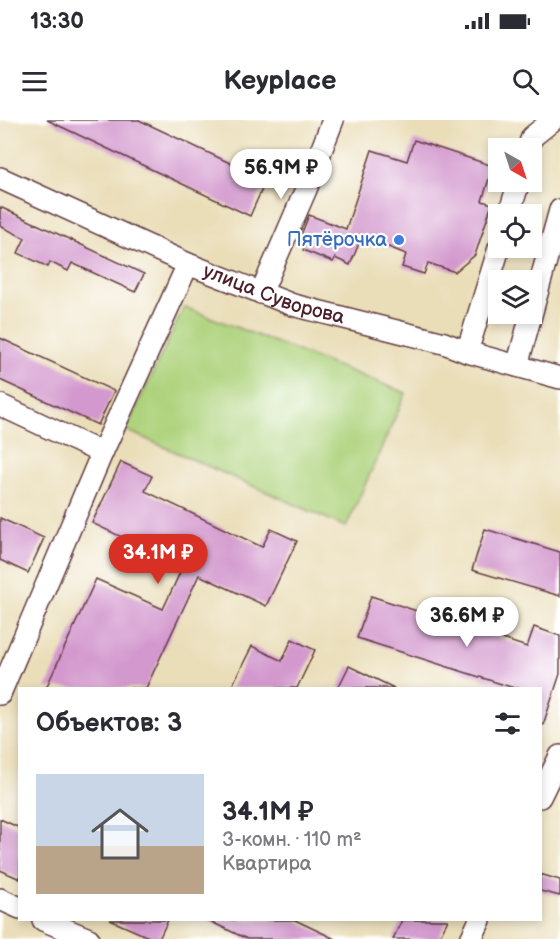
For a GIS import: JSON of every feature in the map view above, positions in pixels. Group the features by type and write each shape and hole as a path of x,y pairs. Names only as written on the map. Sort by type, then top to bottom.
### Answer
{"street":[{"path":"261,293 308,187 333,120"},
{"path":"532,138 553,120"},
{"name":"улица Суворова","path":"0,178 189,264 293,305 444,343 467,352 560,378"},
{"path":"517,366 560,210"},
{"path":"467,352 496,258"},
{"path":"0,694 102,453 189,264"},
{"path":"0,405 102,453"},
{"path":"542,793 560,756"},
{"path":"0,899 18,907"},
{"path":"471,939 480,921"},
{"path":"45,927 89,939"}],"green space":[{"path":"184,307 406,393 346,527 126,430"}],"building":[{"path":"47,120 139,120 266,180 250,216"},
{"path":"414,140 488,164 488,182 482,201 492,204 488,204 488,216 475,255 455,272 428,263 424,274 402,267 406,254 363,234 350,265 335,258 333,262 303,250 308,238 301,235 309,215 346,229 372,150 407,161"},
{"path":"0,207 144,274 135,292 72,263 68,271 50,262 48,267 18,253 25,238 0,226"},
{"path":"0,338 114,391 98,425 0,380"},
{"path":"121,462 152,476 145,491 262,547 271,529 297,541 266,606 199,575 146,687 46,687 96,579 163,609 183,566 92,523"},
{"path":"0,518 44,538 28,573 0,560"},
{"path":"485,529 560,552 560,596 472,570"},
{"path":"371,596 527,647 534,627 560,636 560,674 543,725 542,687 511,687 357,638"},
{"path":"292,639 315,650 297,687 232,687 252,646 282,661"},
{"path":"349,666 392,687 338,687"},
{"path":"0,819 18,827 18,878 0,870"},
{"path":"542,875 560,880 560,896 542,892"},
{"path":"112,921 168,921 159,939 153,939"},
{"path":"209,921 297,921 335,939 247,939"},
{"path":"402,921 447,921 438,939 393,939"}],"place":[{"name":"Пятёрочка","path":"399,240"}]}
